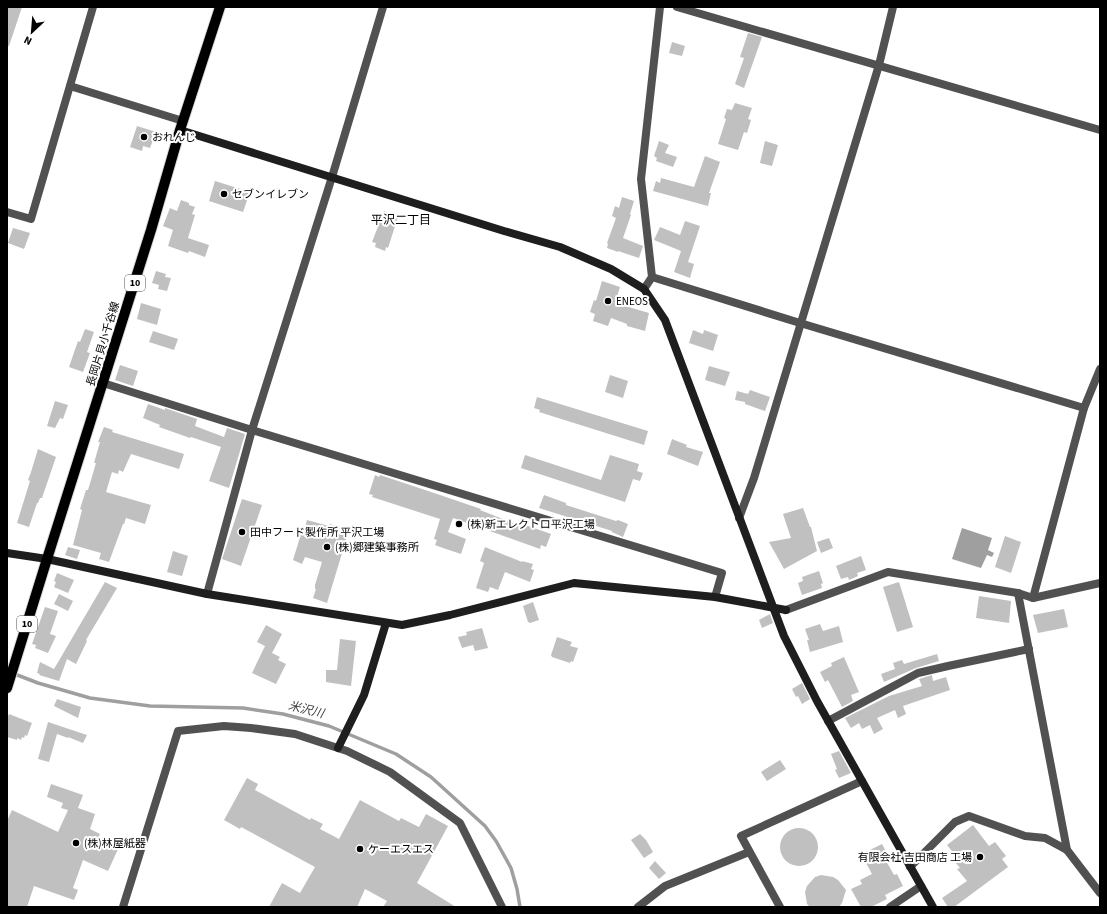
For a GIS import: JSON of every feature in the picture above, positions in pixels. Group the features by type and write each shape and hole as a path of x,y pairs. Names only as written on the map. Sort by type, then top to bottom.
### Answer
{"main road":[{"name":"長岡片貝小千谷線","path":"7,688 46,559 103,383 220,7"},
{"path":"182,126 332,177 560,247 611,269 644,289 665,320 784,636 828,721 933,907"},
{"path":"7,553 46,559 207,594 402,625 450,615 574,583 715,597 786,610"},
{"path":"338,748 364,695 386,623"}],"street":[{"path":"7,212 31,219 93,7"},
{"path":"207,594 252,430 332,177 383,7"},
{"path":"644,289 652,277 641,179 660,7"},
{"path":"677,7 1100,130"},
{"path":"739,518 754,478 879,65 893,7"},
{"path":"70,86 182,126"},
{"path":"652,277 1084,408"},
{"path":"1033,598 1084,408 1100,369"},
{"path":"103,383 252,430 722,573 715,597"},
{"path":"786,610 888,572 1018,593 1033,598 1100,583"},
{"path":"1018,593 1067,850"},
{"path":"828,721 918,674 1028,649"},
{"path":"124,907 178,731 224,726 295,734 347,751 390,772 460,823 502,907"},
{"path":"780,907 741,836 862,781"},
{"path":"910,867 955,822 969,816 1025,836 1045,838 1067,850 1100,893"},
{"path":"638,907 665,886 749,852"},
{"path":"890,907 921,886"}],"shaded area":[{"path":"962,528 992,538 988,550 994,553 992,557 987,555 981,568 952,559"}],"building":[{"path":"7,7 22,7 9,46 7,46"},
{"path":"748,33 762,37 744,88 735,84 744,58 740,57"},
{"path":"672,42 685,46 682,56 669,53"},
{"path":"735,103 752,108 748,119 751,120 747,133 744,132 738,150 718,144 726,119 724,118 727,109 732,110"},
{"path":"137,126 156,132 150,148 143,146 142,151 130,147"},
{"path":"659,141 669,145 665,153 677,157 673,167 656,161 657,158 654,156"},
{"path":"765,141 778,145 772,166 760,163"},
{"path":"705,156 720,162 709,193 711,193 708,206 653,191 656,181 660,183 661,178 694,187"},
{"path":"215,181 250,192 243,212 209,201"},
{"path":"622,197 634,201 623,238 643,246 639,258 607,248 607,243 616,218 612,216 615,206 619,208"},
{"path":"181,200 195,207 192,214 195,215 188,238 209,245 205,257 168,246 173,230 163,226 170,208 177,211"},
{"path":"384,211 398,217 388,248 386,247 385,251 375,247 376,243 372,242"},
{"path":"685,221 700,226 688,262 694,264 690,278 674,272 681,251 654,240 660,227 680,235"},
{"path":"13,228 30,233 24,249 8,243"},
{"path":"156,271 166,274 165,277 171,278 167,291 158,289 159,285 152,283"},
{"path":"602,281 620,287 615,303 649,313 645,331 627,326 627,324 611,318 608,326 593,321 595,314 590,312 594,300 596,301"},
{"path":"141,303 161,309 157,325 137,319"},
{"path":"85,329 94,332 87,352 90,353 83,372 69,367 78,341 80,342"},
{"path":"693,330 703,334 704,330 718,335 713,351 689,343"},
{"path":"153,331 178,339 174,350 149,342"},
{"path":"120,365 138,371 133,386 115,380"},
{"path":"709,366 730,372 725,386 705,380"},
{"path":"610,375 628,381 623,398 605,392"},
{"path":"750,390 770,397 765,411 745,404 745,402 735,400 737,391 748,394"},
{"path":"537,397 648,431 644,445 539,412 540,410 534,408"},
{"path":"55,401 68,405 63,419 60,418 55,428 47,426"},
{"path":"148,404 197,419 195,426 224,437 227,428 245,434 229,488 209,481 221,447 159,427 160,425 143,418"},
{"path":"104,427 113,430 112,432 184,454 179,469 131,454 123,472 119,470 118,474 112,472 106,492 151,505 145,524 126,518 109,562 99,559 101,553 73,545 82,510 80,509 86,490 88,490 96,463 94,463 100,442 98,442"},
{"path":"672,439 687,445 686,447 703,452 698,466 667,454"},
{"path":"38,449 56,457 42,498 40,498 37,503 29,527 17,523"},
{"path":"525,455 601,480 610,455 639,464 637,471 643,473 640,481 633,479 625,502 521,468"},
{"path":"375,475 379,477 380,475 443,496 481,509 480,510 516,524 517,522 551,534 546,547 541,545 540,549 453,518 448,532 466,539 461,554 443,548 435,545 437,540 434,539 440,519 372,497 373,495 369,494"},
{"path":"544,495 566,503 566,505 628,524 623,537 612,531 539,508"},
{"name":"田中フード製作所 平沢工場","path":"242,499 262,505 241,566 222,559"},
{"path":"803,508 811,527 817,551 784,569 769,542 791,538 783,514"},
{"name":"(株)郷建築事務所","path":"307,520 329,526 330,524 349,530 327,603 313,598 316,589 315,585 322,562 305,557 302,564 293,560"},
{"path":"1005,536 1021,542 1011,573 995,567"},
{"path":"829,538 833,548 821,553 817,542"},
{"path":"68,547 80,550 77,559 65,555"},
{"path":"485,547 522,562 533,564 531,569 534,570 530,582 505,572 498,590 490,587 488,592 476,588 484,563 480,561"},
{"path":"173,551 188,556 182,576 167,572"},
{"path":"861,556 866,570 857,573 858,576 849,580 848,577 841,579 836,566"},
{"path":"819,571 823,583 821,584 822,588 802,595 798,583 803,581 802,577"},
{"path":"57,573 74,580 68,593 54,587 56,582 54,581"},
{"path":"105,582 117,588 86,640 87,641 76,664 67,659 59,681 39,675 40,674 37,673 40,662 54,669"},
{"path":"899,582 913,627 897,632 883,587"},
{"path":"59,594 73,601 68,611 54,604"},
{"path":"979,596 1011,601 1009,623 976,618"},
{"path":"533,602 539,620 530,623 528,622 523,606"},
{"path":"45,607 58,611 50,634 56,636 48,653 35,648 36,645 32,644"},
{"path":"1064,609 1068,627 1038,633 1033,615"},
{"path":"770,614 773,623 762,628 759,620"},
{"path":"820,624 823,631 839,626 843,642 810,652 807,640 809,640 805,629"},
{"path":"266,625 282,634 272,653 280,657 278,660 286,664 276,684 252,673 265,646 257,642"},
{"path":"482,628 488,648 475,651 473,645 462,648 458,637 467,635 466,632"},
{"path":"557,637 572,642 570,646 578,648 573,662 571,661 570,663 552,657 551,655"},
{"path":"340,639 356,641 351,686 326,682 326,670 337,670"},
{"path":"937,654 939,661 916,668 884,682 881,674 895,669 893,663 902,660 904,664"},
{"path":"844,657 859,692 851,695 853,701 842,707 828,680 825,682 820,672 832,666 831,663"},
{"path":"932,675 933,681 946,677 950,690 903,706 906,714 898,718 895,710 877,718 883,729 874,734 870,725 862,729 859,723 851,728 845,718 889,696 922,686 919,679"},
{"path":"802,683 810,699 802,704 792,689"},
{"path":"57,699 81,707 78,718 54,706"},
{"path":"9,714 32,723 27,736 25,735 24,738 22,737 21,740 7,737 7,719"},
{"path":"48,722 87,735 83,743 57,734 49,762 38,759"},
{"path":"839,751 851,773 839,778 835,770 837,769 831,754"},
{"path":"780,760 786,769 767,781 761,772"},
{"name":"ケーエスエス","path":"247,778 258,784 255,790 310,820 311,818 323,824 320,829 339,839 360,800 399,821 401,818 419,827 426,814 448,826 417,883 456,907 383,907 387,901 365,889 357,907 269,907 282,883 300,893 315,867 241,827 240,829 224,820"},
{"path":"51,784 83,795 78,808 95,814 90,829 100,834 98,838 119,847 108,871 83,860 73,888 78,890 74,900 34,886 27,907 7,907 7,821 12,810 58,832 68,810 61,808 63,803 47,797"},
{"name":"有限会社 吉田商店 工場","path":"973,825 989,846 995,842 1006,856 1002,859 1008,867 954,907 948,907 942,898 967,881 957,869 960,868 955,862 957,860 955,857 956,856 947,845"},
{"path":"795,828 803,828 813,833 817,840 817,854 813,861 803,866 795,866 785,861 783,858 780,851 780,843 785,833 788,831"},
{"path":"640,834 646,840 653,852 644,858 631,840"},
{"path":"882,844 889,857 885,859 894,875 897,874 903,886 885,895 887,899 871,907 861,907 851,889 862,884 860,880 872,874 865,861 869,859 866,852"},
{"path":"655,861 666,873 659,879 649,868"},
{"path":"821,875 833,877 838,880 846,890 842,903 839,907 810,907 807,904 805,892 807,886 815,877"}],"waterway":[{"name":"米沢川","path":"7,671 38,683 90,698 150,706 243,708 283,714 329,726 396,754 431,777 485,826 496,841 511,868 520,907"}],"place":[{"name":"おれんじ","path":"144,137"},
{"name":"セブンイレブン","path":"224,194"},
{"name":"ENEOS","path":"608,301"},
{"name":"(株)新エレクトロ平沢工場","path":"459,524"},
{"name":"田中フード製作所 平沢工場","path":"242,532"},
{"name":"(株)郷建築事務所","path":"327,547"},
{"name":"(株)林屋紙器","path":"76,843"},
{"name":"ケーエスエス","path":"360,849"},
{"name":"有限会社 吉田商店 工場","path":"980,857"}],"district":[{"name":"平沢二丁目","path":"401,220"}]}
